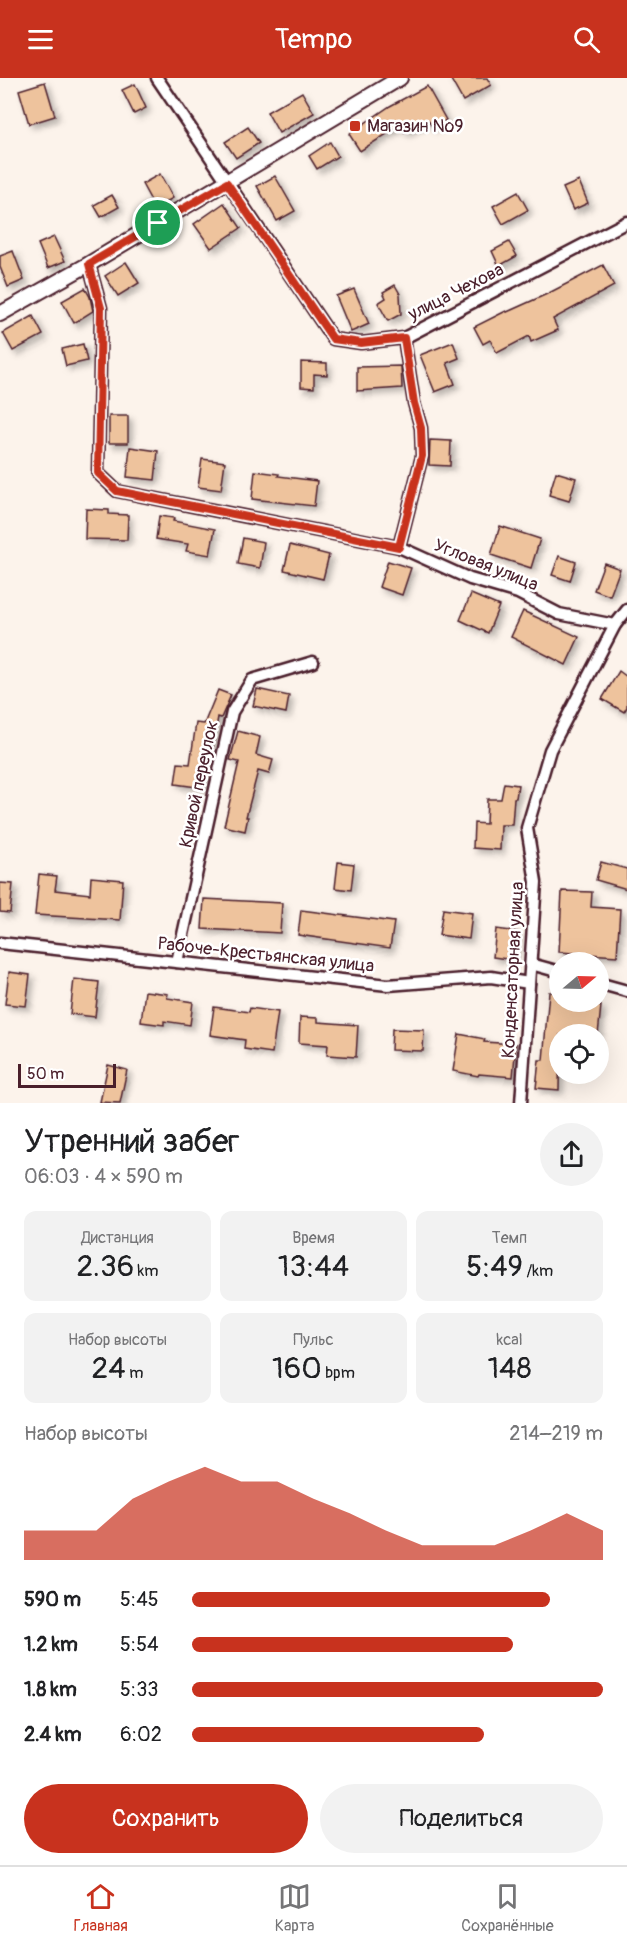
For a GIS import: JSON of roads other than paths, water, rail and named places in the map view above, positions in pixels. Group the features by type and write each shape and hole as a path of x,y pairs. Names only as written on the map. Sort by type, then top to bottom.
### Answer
{"street":[{"path":"157,78 227,183"},
{"path":"0,314 227,183 400,78"},
{"name":"улица Чехова","path":"227,183 333,339 361,343 404,338 627,222"},
{"name":"Угловая улица","path":"89,264 101,308 98,473 117,491 399,547 470,579 518,593 559,614 615,625"},
{"path":"399,547 422,456 421,428 414,403 404,338"},
{"name":"Конденсаторная улица","path":"521,1103 536,882 527,828 550,750 615,625 627,610"},
{"name":"Кривой переулок","path":"177,962 232,711 252,680 313,662"},
{"name":"Рабоче-Крестьянская улица","path":"0,943 388,985 490,977 529,983"},
{"path":"531,964 549,969"},
{"path":"609,986 627,991"}],"place":[{"name":"Магазин №9","path":"355,126"}]}
